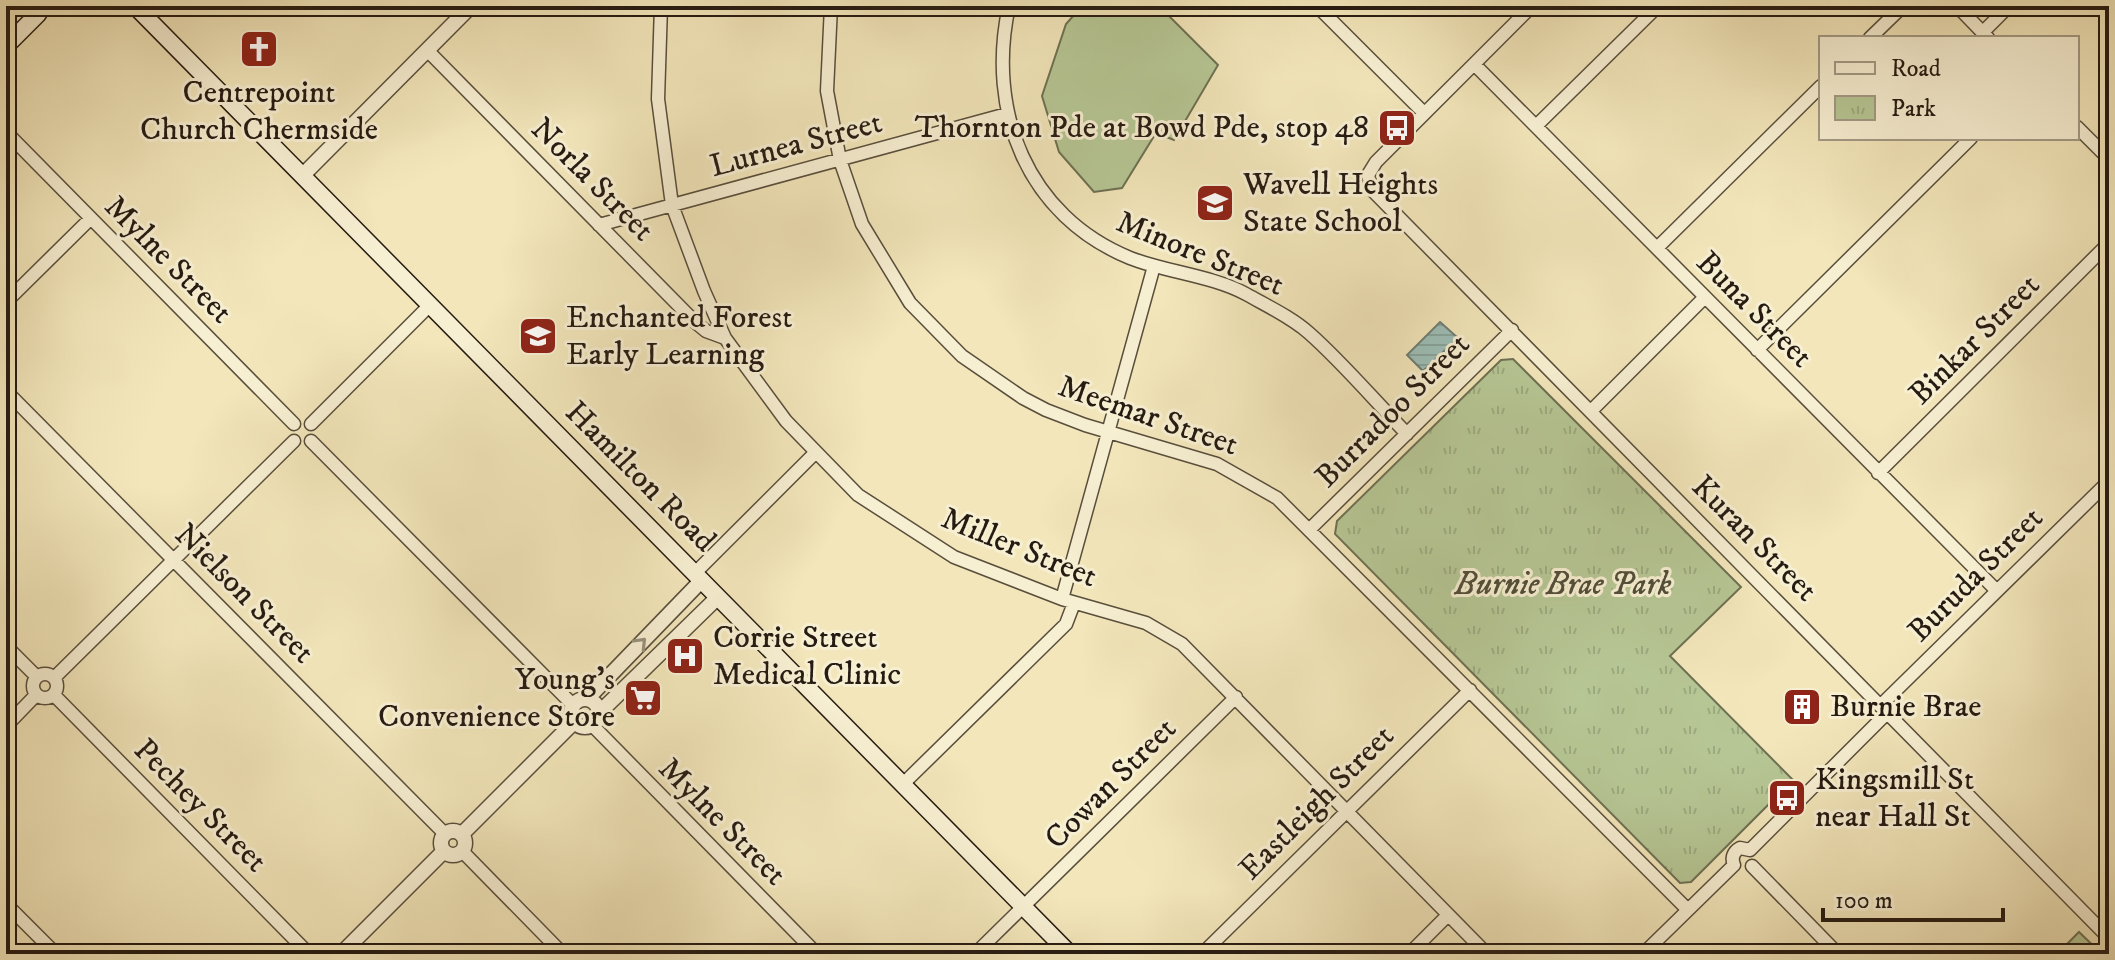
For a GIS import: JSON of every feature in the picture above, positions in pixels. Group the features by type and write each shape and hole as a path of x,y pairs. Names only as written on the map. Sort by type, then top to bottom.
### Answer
{"main road":[{"path":"6,46 40,10 57,6"},
{"name":"Hamilton Road","path":"135,6 1070,954"}],"street":[{"path":"303,175 471,6"},
{"name":"Miller Street","path":"661,6 658,99 672,205 725,338 769,400 858,495 939,548 969,563 1068,601 1155,627 1182,644 1487,954"},
{"name":"Meemar Street","path":"831,6 827,91 840,160 849,191 871,243 910,303 962,356 1023,398 1046,410 1108,432 1217,464 1277,498 1688,910"},
{"name":"Minore Street","path":"1009,6 1003,66 1007,114 1023,161 1046,196 1092,237 1117,252 1240,291 1300,326 1407,434"},
{"path":"1317,6 1424,113 1532,6"},
{"path":"1536,126 1658,6"},
{"path":"1872,36 1903,6"},
{"path":"1957,6 1986,35 2009,6"},
{"name":"Norla Street","path":"427,50 700,327 725,338"},
{"name":"Buna Street","path":"1474,64 1997,591"},
{"path":"1657,248 1819,88"},
{"name":"Kuran Street","path":"1424,113 1383,154 1368,175 1374,192 2109,938"},
{"name":"Lurnea Street","path":"599,225 1007,114"},
{"path":"2079,129 2109,159"},
{"name":"Mylne Street","path":"6,132 294,424"},
{"path":"1757,350 1969,140"},
{"path":"6,302 91,218"},
{"name":"Binkar Street","path":"1878,473 2109,243"},
{"path":"903,784 1066,624 1068,601 1108,432 1154,266"},
{"path":"1591,411 1705,297"},
{"path":"311,424 430,305"},
{"name":"Burradoo Street","path":"1310,529 1512,330"},
{"name":"Nielson Street","path":"6,391 445,834"},
{"path":"304,420 311,424 314,431 311,441 300,444 294,441 290,434 294,424 304,420"},
{"path":"54,678 294,441"},
{"path":"311,441 580,702 594,702 595,719"},
{"path":"718,597 595,719 583,727 574,722 571,714 580,702 816,452"},
{"name":"Buruda Street","path":"1750,850 1997,591 2109,481"},
{"path":"6,646 37,677"},
{"path":"44,674 54,678 57,685 54,695 47,699 36,695 33,684 37,677 44,674"},
{"name":"Eastleigh Street","path":"1202,954 1470,690"},
{"path":"6,726 36,695"},
{"name":"Pechey Street","path":"54,695 309,954"},
{"name":"Cowan Street","path":"975,954 1236,697"},
{"name":"Mylne Street","path":"595,719 817,954"},
{"path":"462,834 574,722"},
{"path":"452,831 462,834 465,841 462,851 455,855 444,851 441,844 445,834 452,831"},
{"path":"1740,848 1750,850 1755,860 1752,866 1743,870 1734,865 1732,859 1735,852 1740,848"},
{"path":"341,954 444,851"},
{"path":"462,851 563,954"},
{"path":"1643,954 1734,865"},
{"path":"1752,866 1838,954"},
{"path":"6,904 56,954"},
{"path":"1409,954 1448,915"}],"green space":[{"path":"1082,6 1159,6 1218,65 1174,140 1156,133 1122,188 1094,192 1059,152 1042,96 1066,24"},
{"name":"Burnie Brae Park","path":"1513,359 1741,587 1670,656 1793,780 1691,882 1680,883 1335,534 1337,521 1501,360"},
{"path":"2079,932 2102,954 2057,954"}],"water":[{"path":"1440,322 1458,338 1423,371 1407,355"}],"place":[{"name":"Centrepoint Church Chermside","path":"259,49"},
{"name":"Thornton Pde at Bowd Pde, stop 48","path":"1397,128"},
{"name":"Wavell Heights State School","path":"1215,203"},
{"name":"Enchanted Forest Early Learning","path":"538,336"},
{"name":"Corrie Street Medical Clinic","path":"685,656"},
{"name":"Young's Convenience Store","path":"643,698"},
{"name":"Burnie Brae","path":"1802,707"},
{"name":"Kingsmill St near Hall St","path":"1787,798"}]}
